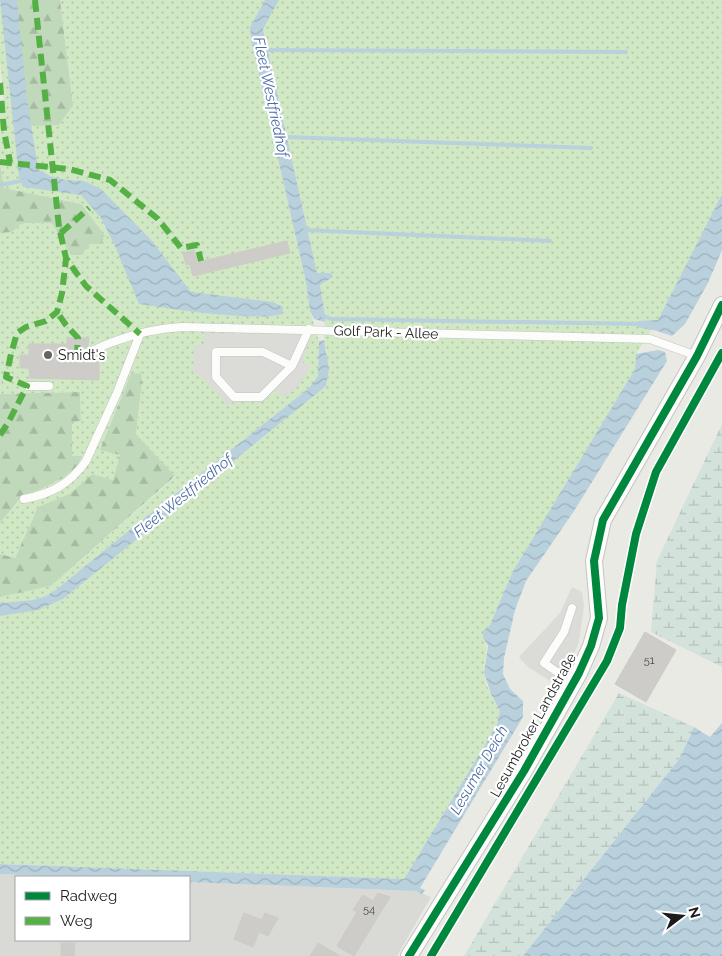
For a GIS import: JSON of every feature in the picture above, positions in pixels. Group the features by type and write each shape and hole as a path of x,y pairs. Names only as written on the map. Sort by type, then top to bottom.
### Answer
{"street":[{"name":"Lesumbroker Landstraße","path":"409,956 524,770 573,683 591,646 599,618 594,561 603,520 697,356 722,305"}],"lane":[{"name":"Golf Park - Allee","path":"77,355 153,330 183,327 650,339 697,356"},
{"path":"292,366 263,352 216,352 216,377 234,396 261,397 292,366 309,329"},
{"path":"24,499 61,487 80,471 104,424 140,334"},
{"path":"26,386 49,386"},
{"path":"572,608 564,632 544,663 573,683"}],"shaded area":[{"path":"204,333 312,335 302,362 310,366 304,378 284,398 277,390 263,402 232,402 228,406 200,375 193,375 194,345 204,345"},
{"path":"572,587 582,592 584,606 579,642 564,677 558,686 528,667 519,657 560,613"},
{"path":"0,874 47,876 15,876 15,941 190,941 190,882 416,891 431,897 397,956 0,956"}],"green space":[{"path":"0,0 73,105 60,0 265,0 250,28 251,39 306,282 310,311 319,341 319,358 318,376 309,388 57,589 46,596 33,600 0,603 0,597 51,586 175,477 136,434 142,382 101,450 120,455 113,480 92,474 71,493 38,507 15,558 0,554 0,523 22,496 63,478 78,465 82,457 72,456 72,421 81,421 80,392 0,394 0,233 12,232 22,223 52,223 71,254 81,204 4,188 0,164 0,100 4,100 0,62"},
{"path":"14,0 60,0 73,105 59,125 25,126"},
{"path":"279,0 722,0 722,194 658,320 636,354 635,369 513,571 483,638 486,647 484,668 486,683 500,711 497,725 404,879 0,864 0,616 63,599 326,386 325,315 320,285 333,277 331,273 317,273 263,28"},
{"path":"0,164 4,188 81,204 105,236 100,244 90,244 82,255 71,255 52,223 22,223 12,232 0,233"},
{"path":"141,373 142,382 136,434 175,476 51,586 0,597 0,554 15,558 38,507 71,493 92,474 113,480 120,455 100,450 131,374"},
{"path":"80,392 81,421 72,422 72,456 82,456 78,465 63,478 22,496 0,523 0,394"},
{"path":"722,424 722,667 651,632 657,561"},
{"path":"619,693 694,727 680,758 523,956 464,956"}],"water":[{"path":"0,0 17,0 27,99 38,169 50,176 66,180 84,181 101,189 152,241 191,292 273,302 283,307 282,314 272,316 227,315 139,304 101,218 81,195 23,187 19,177"},
{"path":"265,0 279,0 263,29 317,273 331,273 333,277 320,285 325,322 314,319 310,311 306,282 251,39 250,27"},
{"path":"722,194 722,250 708,283 685,324 672,336 637,327 638,321 658,320"},
{"path":"324,340 329,369 326,386 63,599 38,610 0,616 0,603 33,600 46,596 57,589 309,388 318,376 319,341"},
{"name":"Lesumer Deich","path":"658,350 665,352 667,361 574,511 526,581 515,610 504,658 503,674 510,689 523,701 523,717 420,888 425,890 422,894 416,891 190,882 190,876 47,876 0,874 0,864 404,879 497,725 500,711 491,694 484,673 488,646 483,638 483,631 490,625 513,571 635,369 636,354"},
{"path":"722,723 722,956 523,956 680,758 694,727 710,737"}],"building":[{"path":"287,241 290,253 193,276 190,264"},
{"path":"194,250 197,262 186,265 183,253"},
{"path":"67,338 89,338 88,346 74,350 72,356 77,361 88,358 99,359 99,380 30,378 29,368 20,368 20,355 29,355 29,344 67,344"},
{"path":"645,632 676,650 646,702 615,684"},
{"path":"378,893 390,897 354,956 337,946 357,912 353,910 363,895 373,901"},
{"path":"244,913 262,920 265,913 278,918 268,936 259,932 253,947 234,939"},
{"path":"61,943 75,943 74,956 61,956"},
{"path":"318,943 340,956 310,956"}],"waterway":[{"path":"263,50 626,52"},
{"path":"285,137 591,148"},
{"name":"Fleet Westfriedhof","path":"0,185 26,180"},
{"path":"305,230 550,241"},
{"path":"321,315 331,319 640,324"}],"marked path":[{"path":"35,0 59,227 66,258 86,286 140,334"},
{"path":"0,83 4,131 10,162"},
{"path":"0,162 69,169 110,180 158,219 181,248 197,245 201,261"},
{"path":"61,233 89,208"},
{"path":"0,435 27,386 6,377 17,333 26,327 46,321 57,312 62,293 66,259"},
{"path":"57,312 78,338 77,355 57,355"}],"cycle path":[{"path":"409,956 524,771 579,673 591,646 599,618 594,561 603,520 697,356 722,305"},
{"path":"431,956 607,661 620,628 622,605 636,534 656,472 722,353"}],"place":[{"name":"Smidt's","path":"48,355"}]}
